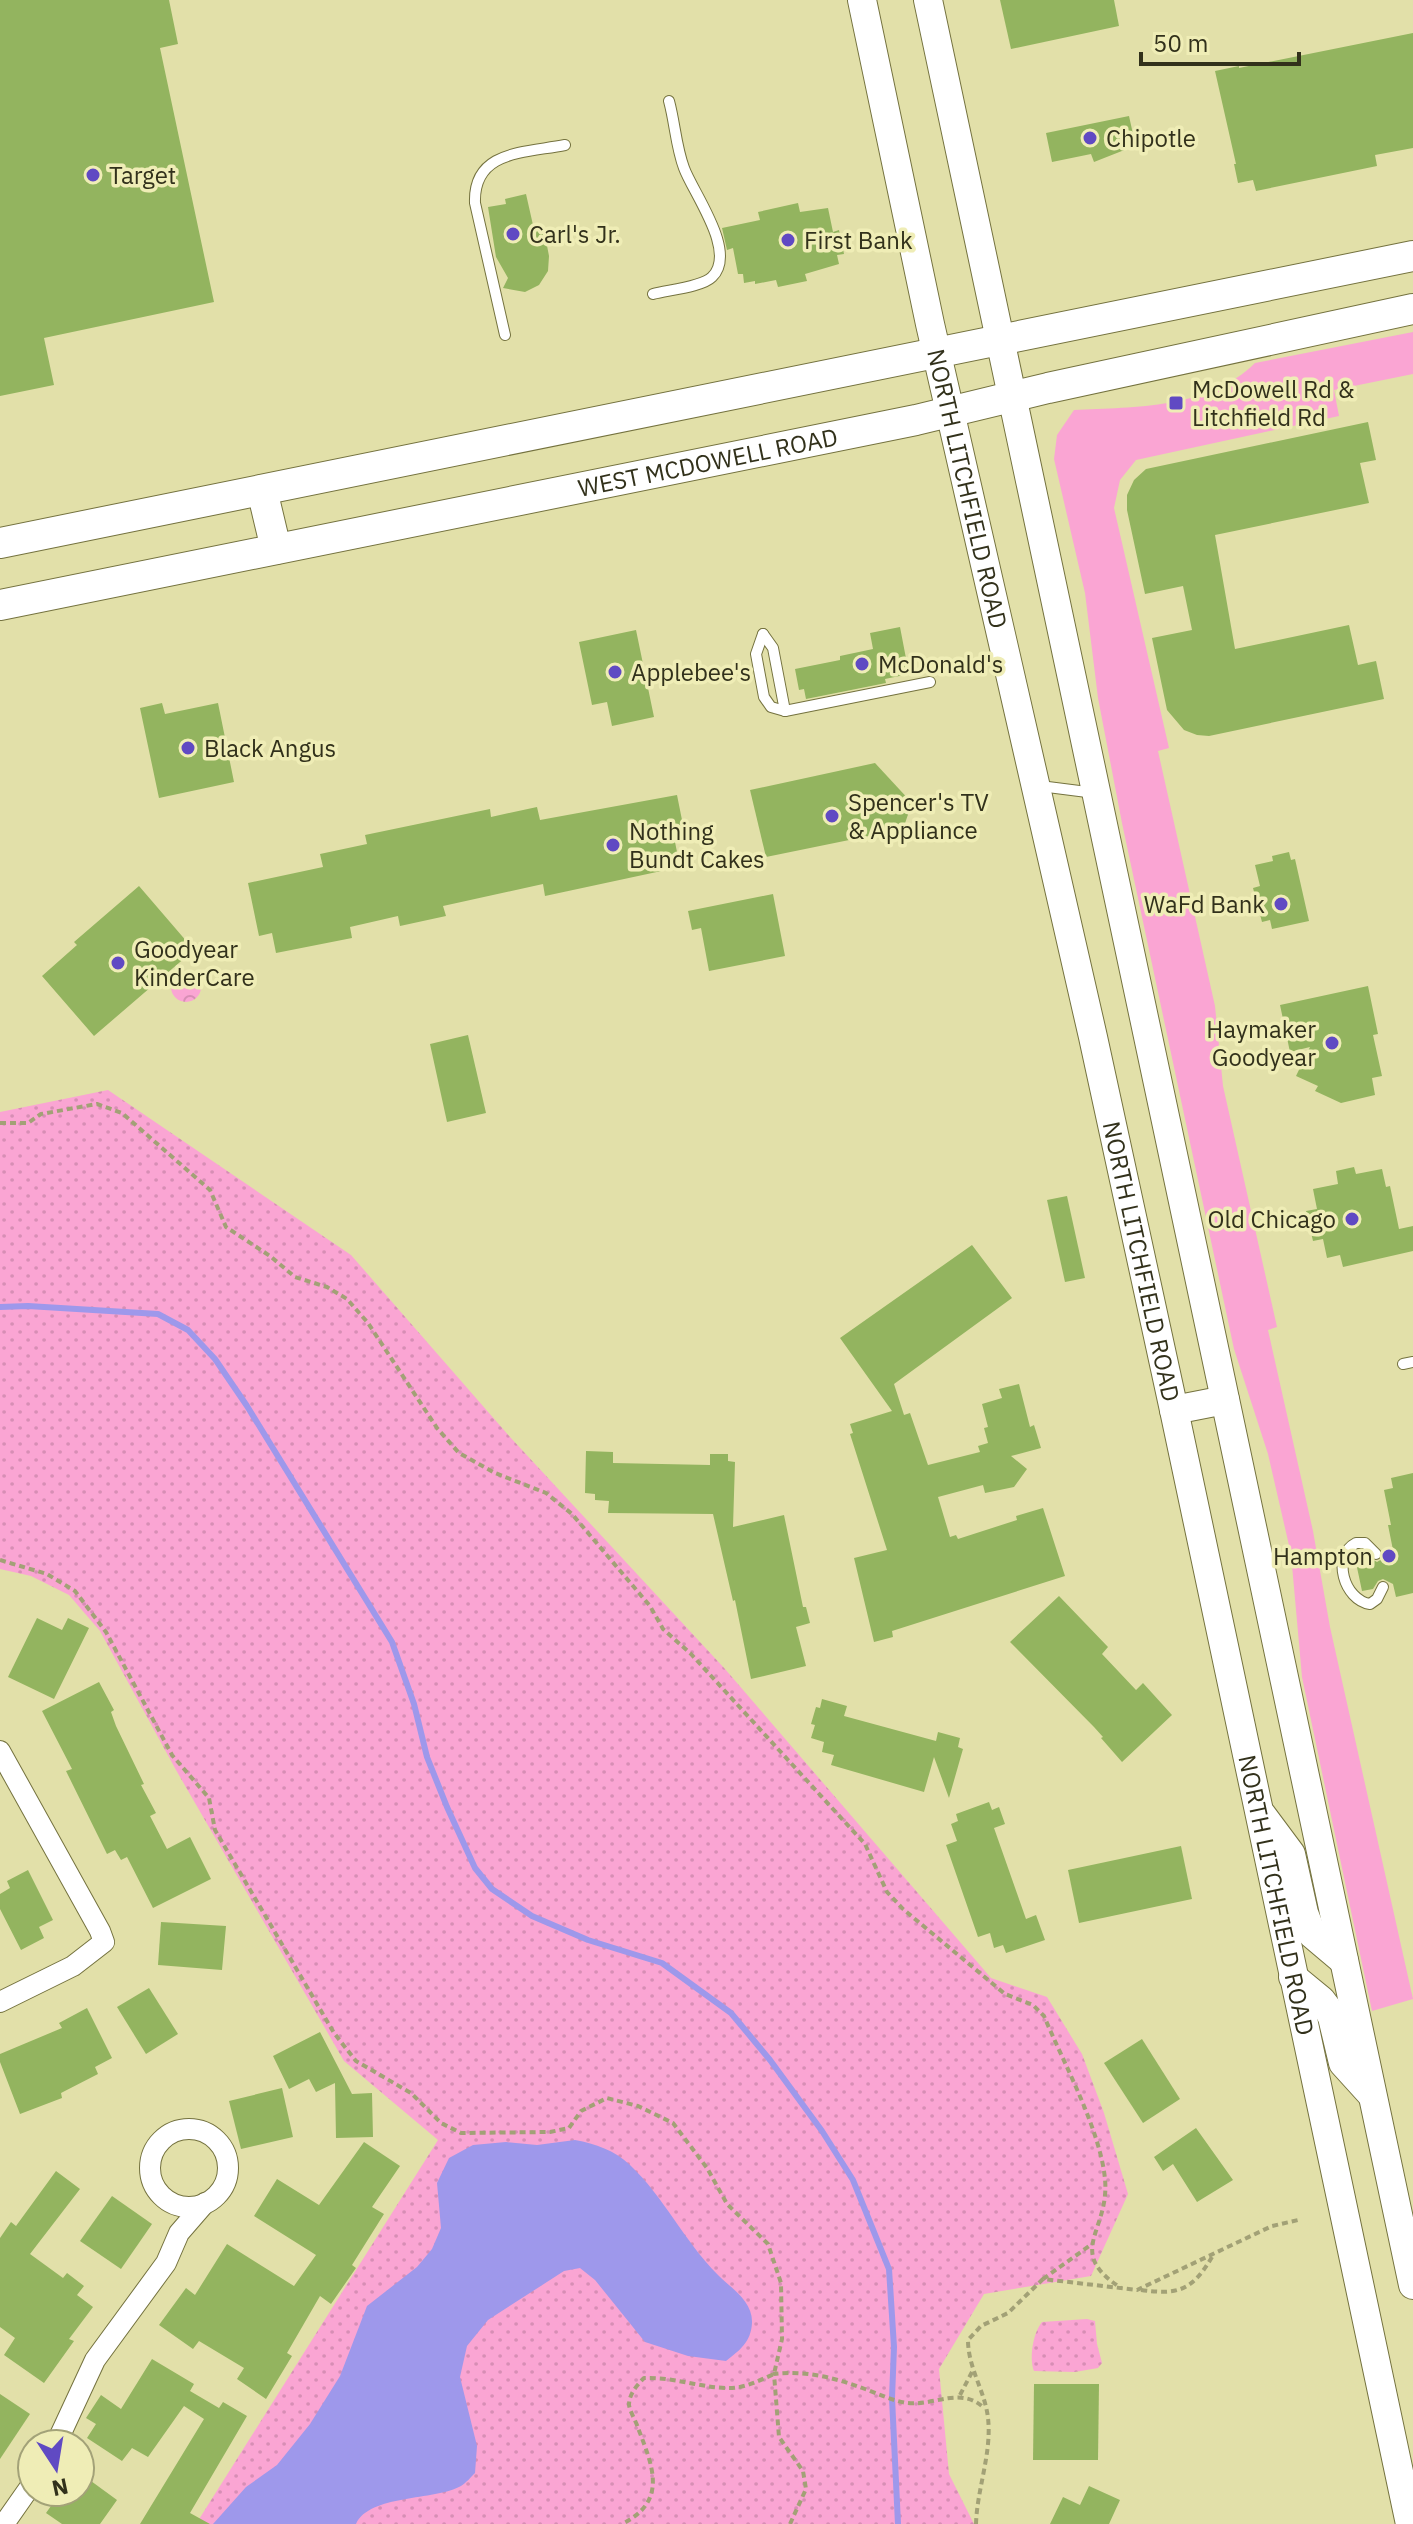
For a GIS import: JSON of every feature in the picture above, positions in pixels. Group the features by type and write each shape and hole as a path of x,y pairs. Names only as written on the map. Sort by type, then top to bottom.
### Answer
{"main road":[{"name":"NORTH LITCHFIELD ROAD","path":"862,0 950,413 1093,1037 1174,1410 1410,2524"},
{"path":"928,0 1413,2285"},
{"path":"0,543 1413,256"},
{"name":"WEST MCDOWELL ROAD","path":"0,605 950,413 1063,384 1413,309"},
{"path":"262,490 276,549"},
{"path":"1174,1410 1225,1400"},
{"path":"1257,1808 1291,1854 1304,1913 1312,1934 1344,1961"},
{"path":"1293,1977 1327,2008 1343,2063 1373,2096"}],"street":[{"path":"0,1751 104,1942 73,1966 0,2002"},
{"path":"63,2428 95,2360 166,2263 179,2233 224,2186 228,2162 218,2141 194,2129 168,2135 158,2144 150,2169 153,2182 165,2198 179,2233"},
{"path":"165,2198 184,2206 205,2203"},
{"path":"4,2524 16,2507"}],"lane":[{"path":"653,294 706,281 716,274 720,258 708,211 694,193 682,165 669,101"},
{"path":"505,335 475,203 475,185 483,168 500,159 565,145"},
{"path":"785,711 773,648 763,634 756,654 764,697 771,707 785,711 930,682"},
{"path":"1034,785 1097,793"},
{"path":"1376,1554 1365,1543 1349,1546 1342,1560 1346,1581 1354,1598 1370,1604 1380,1595 1383,1587"}],"path":[{"path":"0,1123 28,1123 41,1114 97,1104 122,1113 210,1190 226,1227 295,1277 327,1287 347,1299 368,1323 437,1428 459,1453 495,1473 546,1493 572,1514 650,1606 663,1629 691,1654 865,1844 887,1892 1005,1994 1033,2005 1044,2016 1094,2134 1105,2178 1104,2212 1092,2244 1092,2260 1102,2276 1121,2288"},
{"path":"0,1560 47,1574 75,1591 106,1632 172,1755 209,1798 215,1830 334,2033 356,2061 411,2093 441,2123 461,2133 550,2132 569,2128 581,2111 607,2098 638,2106 673,2123 707,2168 727,2204 768,2244 781,2283 782,2339 774,2374 779,2437 803,2471 806,2489 790,2524"},
{"path":"1137,2290 1272,2226 1298,2220"},
{"path":"976,2524 977,2497 987,2448 988,2417 968,2356 968,2340 981,2326 1008,2313 1043,2279 1092,2244"},
{"path":"1043,2279 1163,2293 1183,2290 1200,2277 1213,2255"},
{"path":"960,2395 973,2370"},
{"path":"622,2524 636,2517 652,2495 655,2472 629,2405 633,2390 644,2378 664,2377 727,2389 747,2386 774,2374 796,2371 850,2383 903,2402 924,2404 960,2395 975,2400 986,2410"}],"green space":[{"path":"1413,332 1413,374 1334,390 1339,416 1136,460 1120,480 1114,508 1169,748 1158,751 1215,1006 1223,1086 1277,1327 1268,1330 1413,1999 1372,2011 1302,1677 1291,1554 1268,1454 1234,1349 1122,823 1098,698 1085,593 1054,459 1057,435 1074,410 1170,403 1216,389 1237,378 1255,363"},
{"path":"186,972 197,976 201,987 197,998 186,1002 175,998 171,987 175,976"},
{"path":"108,1090 351,1255 510,1437 725,1669 991,1978 1047,1997 1082,2054 1104,2113 1128,2194 1091,2276 984,2294 939,2369 949,2474 974,2524 196,2524 438,2140 344,2061 176,1770 100,1631 69,1595 31,1576 0,1569 0,1112"},
{"path":"1095,2321 1102,2363 1098,2368 1075,2372 1034,2371 1033,2346 1042,2322"}],"shaded area":[{"path":"575,2140 604,2148 630,2165 706,2262 745,2302 752,2323 747,2340 740,2349 726,2361 688,2356 645,2342 595,2280 580,2268 564,2271 488,2320 467,2346 460,2377 477,2446 475,2473 463,2485 449,2491 388,2503 363,2514 356,2524 213,2524 246,2487 277,2465 310,2424 340,2376 367,2306 417,2267 432,2249 441,2228 437,2183 449,2158 473,2145 506,2142 537,2145"}],"building":[{"name":"Target","path":"0,0 169,0 178,44 160,48 214,302 44,338 54,385 0,396"},
{"path":"1000,0 1114,0 1119,26 1011,49"},
{"path":"1413,33 1413,148 1375,155 1377,166 1256,191 1253,180 1238,183 1215,71"},
{"name":"Chipotle","path":"1129,116 1135,143 1126,144 1127,149 1094,162 1091,154 1052,162 1046,133"},
{"name":"Carl's Jr.","path":"526,194 533,225 543,225 549,256 548,271 539,285 525,292 503,288 508,278 496,257 488,207 506,204 505,199"},
{"name":"First Bank","path":"798,203 800,212 828,208 833,232 839,230 844,254 837,255 839,264 805,274 807,281 778,287 776,280 744,283 743,274 738,274 733,248 727,250 722,228 760,220 758,212"},
{"path":"1368,422 1376,460 1360,463 1369,503 1215,535 1235,649 1349,625 1358,665 1376,661 1384,699 1209,736 1184,730 1167,710 1152,638 1192,630 1183,586 1145,594 1127,510 1127,495 1134,480 1146,469"},
{"name":"McDonald's","path":"900,627 909,674 885,679 886,683 806,699 804,689 799,690 795,669 840,660 840,656 873,649 870,633"},
{"name":"Applebee's","path":"636,630 654,717 612,726 607,702 592,705 579,642"},
{"name":"Black Angus","path":"162,703 165,714 218,703 234,782 159,798 140,708"},
{"name":"Spencer's TV & Appliance","path":"875,763 912,803 903,829 766,857 750,790"},
{"path":"677,795 685,835 674,837 680,867 545,896 543,884 443,906 446,916 400,926 398,916 350,927 352,938 276,953 272,933 259,936 248,883 323,867 320,854 367,844 365,835 490,809 491,817 537,807 540,820"},
{"name":"WaFd Bank","path":"1289,852 1291,860 1295,859 1309,921 1272,929 1270,920 1262,922 1253,888 1260,886 1255,865 1273,861 1272,856"},
{"name":"Goodyear KinderCare","path":"139,886 194,950 94,1036 42,976 77,945 74,942"},
{"path":"773,894 785,956 709,971 701,928 692,930 688,911"},
{"name":"Haymaker Goodyear","path":"1368,986 1378,1034 1373,1035 1382,1076 1372,1078 1375,1095 1341,1103 1315,1091 1318,1086 1296,1076 1310,1047 1290,1052 1280,1005"},
{"path":"468,1035 486,1113 447,1122 430,1044"},
{"name":"Old Chicago","path":"1354,1167 1356,1174 1382,1169 1386,1187 1390,1186 1399,1229 1413,1226 1413,1251 1343,1267 1340,1255 1327,1258 1323,1239 1313,1241 1306,1211 1317,1209 1313,1189 1338,1184 1336,1171"},
{"path":"1067,1196 1085,1278 1065,1282 1047,1200"},
{"path":"972,1245 1012,1298 894,1384 904,1415 910,1413 928,1465 980,1452 978,1446 988,1443 984,1428 988,1427 982,1404 1002,1398 999,1389 1019,1384 1030,1427 1034,1425 1041,1448 1011,1456 1027,1469 1014,1487 985,1493 983,1485 938,1497 950,1537 956,1535 958,1539 1043,1508 1065,1576 892,1631 893,1637 874,1642 854,1558 887,1550 850,1434 853,1433 850,1424 892,1411 840,1338"},
{"path":"586,1451 613,1452 613,1463 710,1465 710,1454 728,1454 728,1461 735,1462 733,1527 784,1515 803,1607 806,1607 810,1623 796,1627 806,1666 751,1679 713,1514 608,1513 609,1501 595,1500 595,1494 585,1493"},
{"name":"Hampton","path":"1413,1473 1413,1593 1396,1597 1393,1584 1383,1579 1373,1589 1362,1591 1355,1558 1366,1556 1377,1562 1384,1552 1393,1550 1384,1490 1393,1488 1391,1478"},
{"path":"1059,1596 1108,1647 1102,1654 1136,1690 1143,1683 1172,1715 1122,1762 1094,1727 1010,1642"},
{"path":"37,1618 62,1630 68,1618 89,1628 54,1699 8,1677"},
{"path":"99,1682 114,1710 111,1712 116,1726 144,1784 141,1785 156,1813 150,1816 167,1849 190,1837 211,1879 153,1908 127,1857 121,1860 115,1850 107,1854 66,1771 72,1769 42,1711"},
{"path":"822,1699 847,1706 844,1716 936,1741 938,1732 960,1738 958,1747 963,1749 949,1798 934,1757 924,1792 831,1765 834,1755 822,1752 824,1742 811,1738 815,1725 811,1724"},
{"path":"989,1802 992,1810 999,1807 1005,1824 994,1828 1026,1919 1036,1915 1045,1940 1006,1953 1003,1945 994,1948 990,1933 978,1937 946,1845 957,1841 951,1824 958,1821 956,1814"},
{"path":"1181,1846 1192,1899 1079,1923 1068,1870"},
{"path":"28,1870 53,1920 39,1927 44,1938 21,1950 0,1909 0,1894 10,1888 7,1881"},
{"path":"161,1922 226,1926 222,1970 158,1965"},
{"path":"149,1988 178,2034 146,2054 117,2007"},
{"path":"87,2008 112,2058 95,2067 98,2074 61,2093 62,2098 20,2114 0,2062 0,2054 62,2028 59,2023"},
{"path":"320,2032 352,2094 372,2093 373,2137 336,2138 335,2083 316,2092 309,2079 289,2089 273,2056"},
{"path":"1142,2039 1180,2099 1143,2123 1104,2063"},
{"path":"282,2088 293,2137 241,2149 229,2101"},
{"path":"1196,2128 1233,2180 1197,2202 1173,2164 1163,2171 1154,2157"},
{"path":"364,2142 400,2166 372,2207 384,2214 352,2265 356,2268 331,2304 320,2296 287,2353 292,2356 266,2399 237,2379 244,2368 199,2341 193,2349 159,2325 186,2288 195,2295 227,2244 294,2286 316,2255 254,2216 277,2179 319,2205"},
{"path":"56,2171 80,2189 30,2254 63,2278 67,2273 84,2286 77,2295 93,2307 69,2339 74,2341 44,2383 4,2355 15,2338 0,2327 0,2238 11,2222 16,2226"},
{"path":"112,2196 152,2224 121,2269 80,2241"},
{"path":"152,2359 194,2384 190,2391 219,2408 223,2402 247,2416 190,2513 210,2524 140,2524 204,2419 184,2406 148,2457 132,2448 122,2461 96,2444 96,2428 93,2428 96,2424 86,2418 101,2395 121,2409"},
{"path":"1034,2384 1099,2384 1098,2460 1033,2460"},
{"path":"0,2394 30,2414 21,2428 16,2428 16,2435 0,2459"},
{"path":"96,2485 117,2500 100,2524 62,2524 46,2513 50,2508 96,2508"},
{"path":"1089,2486 1120,2500 1109,2524 1050,2524 1063,2497 1080,2505"}],"waterway":[{"path":"0,1307 158,1314 188,1330 215,1359 247,1406 392,1642 414,1704 427,1757 475,1868 492,1889 532,1916 588,1940 662,1963 731,2013 770,2060 853,2180 889,2269 898,2524"}],"place":[{"name":"Chipotle","path":"1090,138"},
{"name":"Target","path":"93,175"},
{"name":"Carl's Jr.","path":"513,234"},
{"name":"First Bank","path":"788,240"},
{"name":"McDowell Rd & Litchfield Rd","path":"1176,403"},
{"name":"McDonald's","path":"862,664"},
{"name":"Applebee's","path":"615,672"},
{"name":"Black Angus","path":"188,748"},
{"name":"Spencer's TV & Appliance","path":"832,816"},
{"name":"Nothing Bundt Cakes","path":"613,845"},
{"name":"WaFd Bank","path":"1281,904"},
{"name":"Goodyear KinderCare","path":"118,963"},
{"name":"Haymaker Goodyear","path":"1332,1043"},
{"name":"Old Chicago","path":"1352,1219"},
{"name":"Hampton","path":"1389,1556"}]}
